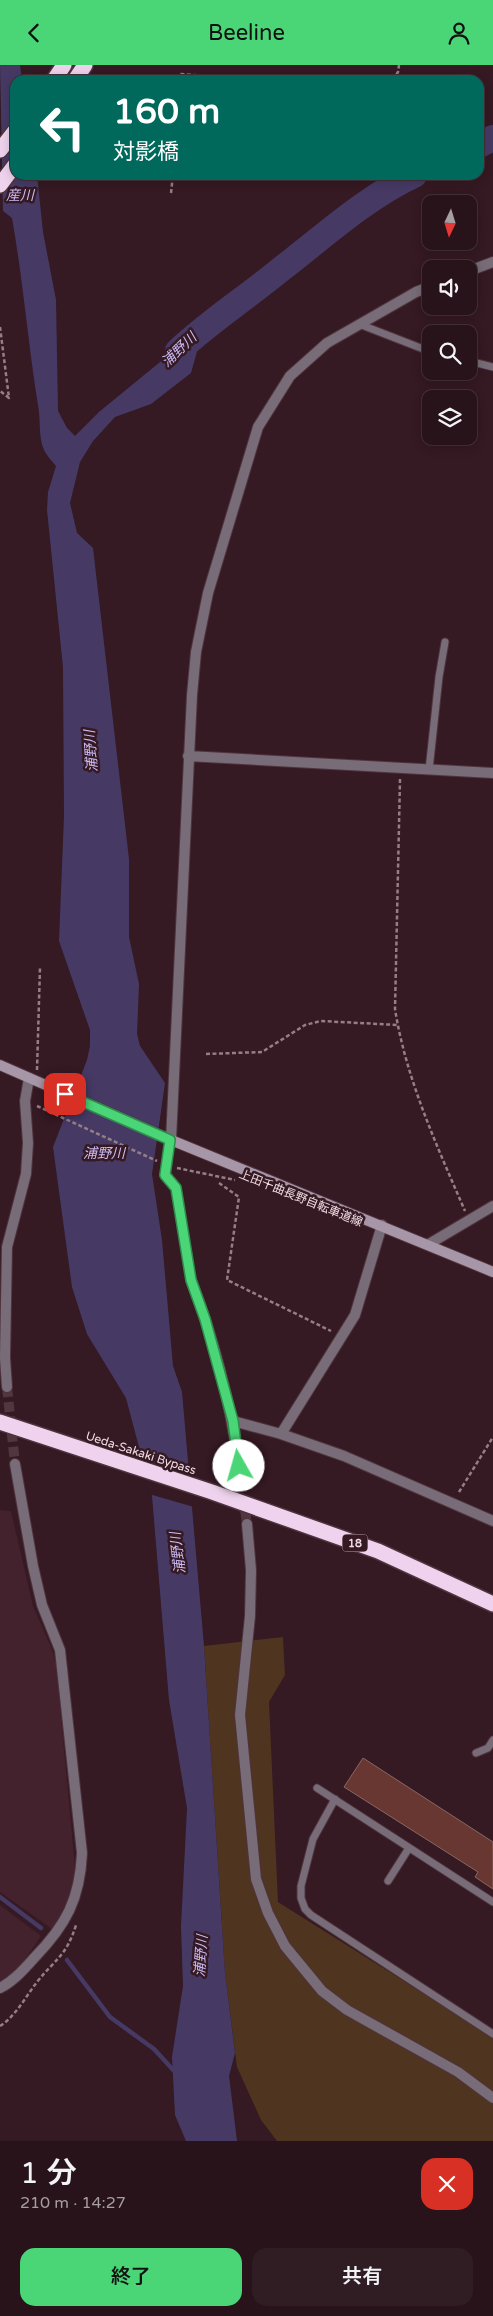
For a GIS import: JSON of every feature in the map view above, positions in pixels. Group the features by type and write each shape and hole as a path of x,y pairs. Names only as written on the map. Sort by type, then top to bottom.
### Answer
{"highway":[{"path":"0,150 10,137"},
{"path":"0,185 10,172"},
{"name":"Ueda-Sakaki Bypass","path":"0,1422 212,1492 378,1551 493,1605"}],"street":[{"path":"477,268 493,261"},
{"path":"167,1138 188,756 196,652 208,593 258,427 290,376 327,343 358,324 422,291"},
{"path":"188,756 493,773"},
{"path":"0,1065 167,1138 429,1244 493,1272"},
{"path":"7,1387 4,1359 7,1247 26,1174 28,1143 25,1101 32,1080"},
{"path":"429,1244 468,1219 493,1206"},
{"path":"281,1433 355,1315 382,1225"},
{"path":"191,1280 205,1319 233,1421 239,1466"},
{"path":"233,1421 281,1433 344,1456 493,1521"},
{"path":"0,1988 18,1976 59,1931 72,1909 81,1873 82,1853 60,1650 40,1595 15,1464"},
{"path":"247,1524 252,1570 250,1616 240,1715 256,1879 268,1913 285,1945 322,1991 347,2010 458,2072 493,2098"}],"lane":[{"path":"358,324 422,349"},
{"path":"477,363 493,367"},
{"path":"429,770 439,677 445,642"},
{"path":"167,1138 163,1164 165,1175 176,1188 191,1280"},
{"path":"476,1753 488,1748 493,1740"},
{"path":"317,1788 493,1902"},
{"path":"335,1799 313,1839 301,1886 301,1898 305,1909 311,1915 493,2033"},
{"path":"388,1881 409,1848"}],"path":[{"path":"180,75 194,75"},
{"path":"171,193 172,180"},
{"path":"0,327 9,398 0,391"},
{"path":"400,768 395,1009 406,1060 468,1219"},
{"path":"32,1080 40,967"},
{"path":"206,1054 262,1052 305,1025 321,1021 398,1025"},
{"name":"上田千曲長野自転車道線","path":"45,1109 163,1164 237,1181"},
{"path":"219,1183 239,1197 227,1280 342,1336"},
{"path":"451,1504 493,1437"}],"shaded area":[{"path":"0,1510 11,1511 33,1606 53,1652 56,1664 75,1867 74,1886 65,1909 52,1929 0,1892"},
{"path":"283,1637 285,1675 269,1702 278,1902 493,2037 493,2141 277,2141 261,2120 237,2067 225,1973 204,1646"},
{"path":"0,1905 41,1936 16,1973 0,1983"}],"water":[{"name":"浦野川","path":"0,65 20,65 21,75 10,75 10,180 38,180 43,232 56,300 58,411 67,428 75,436 99,412 204,326 191,373 151,404 115,417 93,441 80,462 70,503 77,533 93,548 129,859 129,937 139,984 137,1034 140,1046 165,1083 152,1174 162,1240 173,1366 182,1392 204,1646 225,1973 235,2053 229,2076 237,2141 186,2141 175,2115 172,2057 183,1986 181,1926 187,1808 169,1700 152,1496 126,1398 87,1334 72,1287 53,1147 87,1060 90,1046 90,1030 59,941 64,816 63,667 47,510 48,492 56,466 42,445 12,218 3,211"}],"pier":[{"path":"139,1457 191,1475 194,1507 149,1494"}],"building":[{"path":"363,1758 493,1842 493,1889 475,1877 478,1872 344,1787"}],"waterway":[{"name":"浦野川","path":"484,142 493,138"},
{"name":"浦野川","path":"178,351 361,206 404,180"},
{"path":"0,1897 41,1928"},
{"path":"67,1960 110,2017 154,2049 176,2073"}],"tunnel":[{"path":"7,1387 15,1464"},
{"path":"239,1466 247,1524"}],"route":[{"path":"65,1094 170,1140 165,1175 176,1188 191,1280 205,1319 233,1421 239,1466"}],"water label":[{"name":"産川","path":"20,195"}]}
